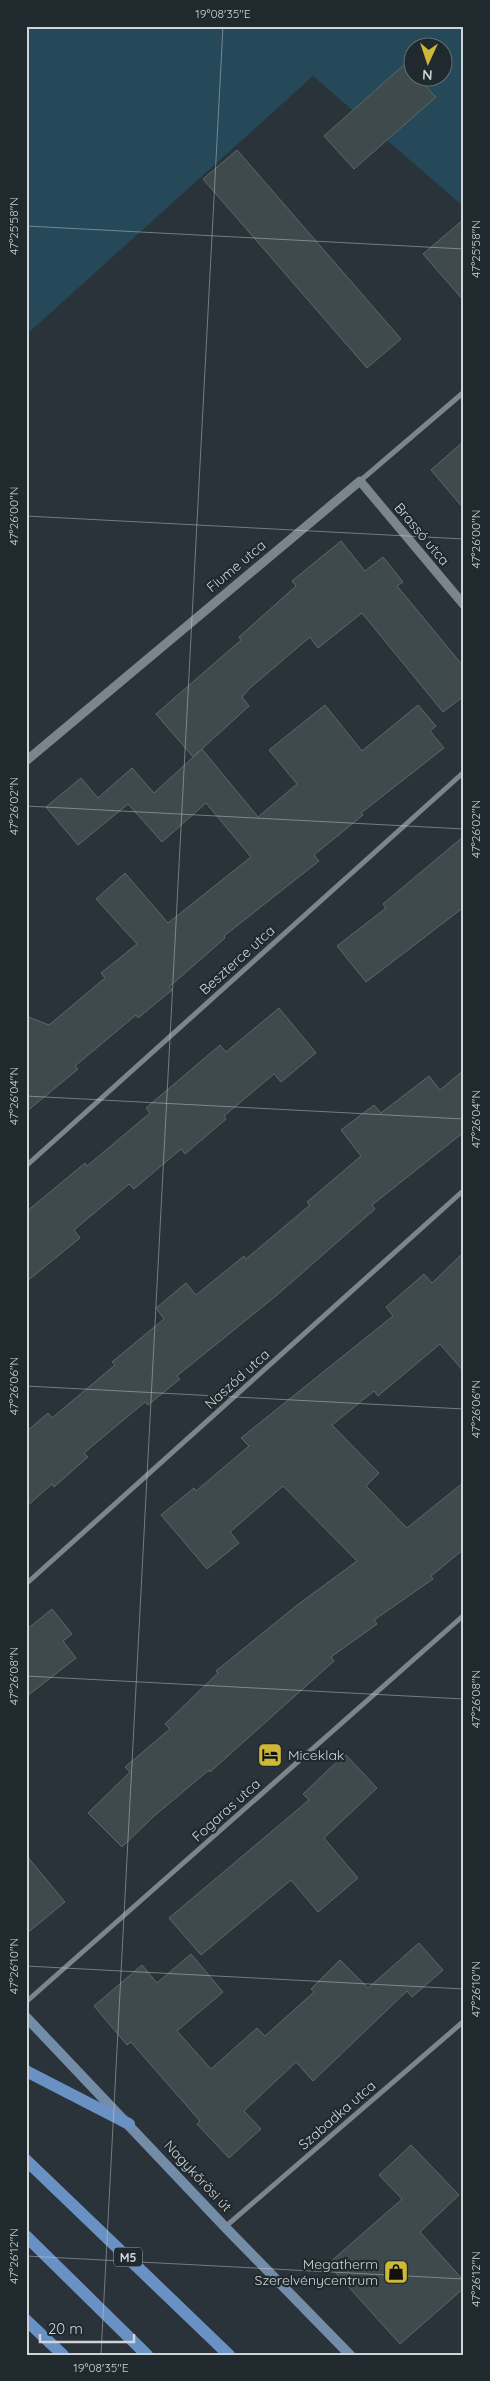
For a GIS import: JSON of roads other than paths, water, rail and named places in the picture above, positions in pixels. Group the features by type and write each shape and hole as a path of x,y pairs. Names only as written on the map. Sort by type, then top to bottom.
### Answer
{"main road":[{"name":"Nagykőrösi út","path":"26,2017 225,2227 350,2355"},
{"path":"26,2071 129,2124"},
{"name":"M5","path":"26,2160 230,2355"},
{"path":"26,2236 147,2355"},
{"path":"26,2320 63,2355"}],"street":[{"name":"Fiume utca","path":"26,761 464,392"},
{"name":"Brassó utca","path":"360,481 464,605"},
{"name":"Beszterce utca","path":"26,1166 464,772"},
{"name":"Naszód utca","path":"26,1584 464,1190"},
{"name":"Fogaras utca","path":"26,2002 464,1615"},
{"name":"Szabadka utca","path":"225,2227 464,2021"}],"place":[{"name":"Miceklak","path":"270,1755"},
{"name":"Megatherm Szerelvénycentrum","path":"396,2272"}]}
